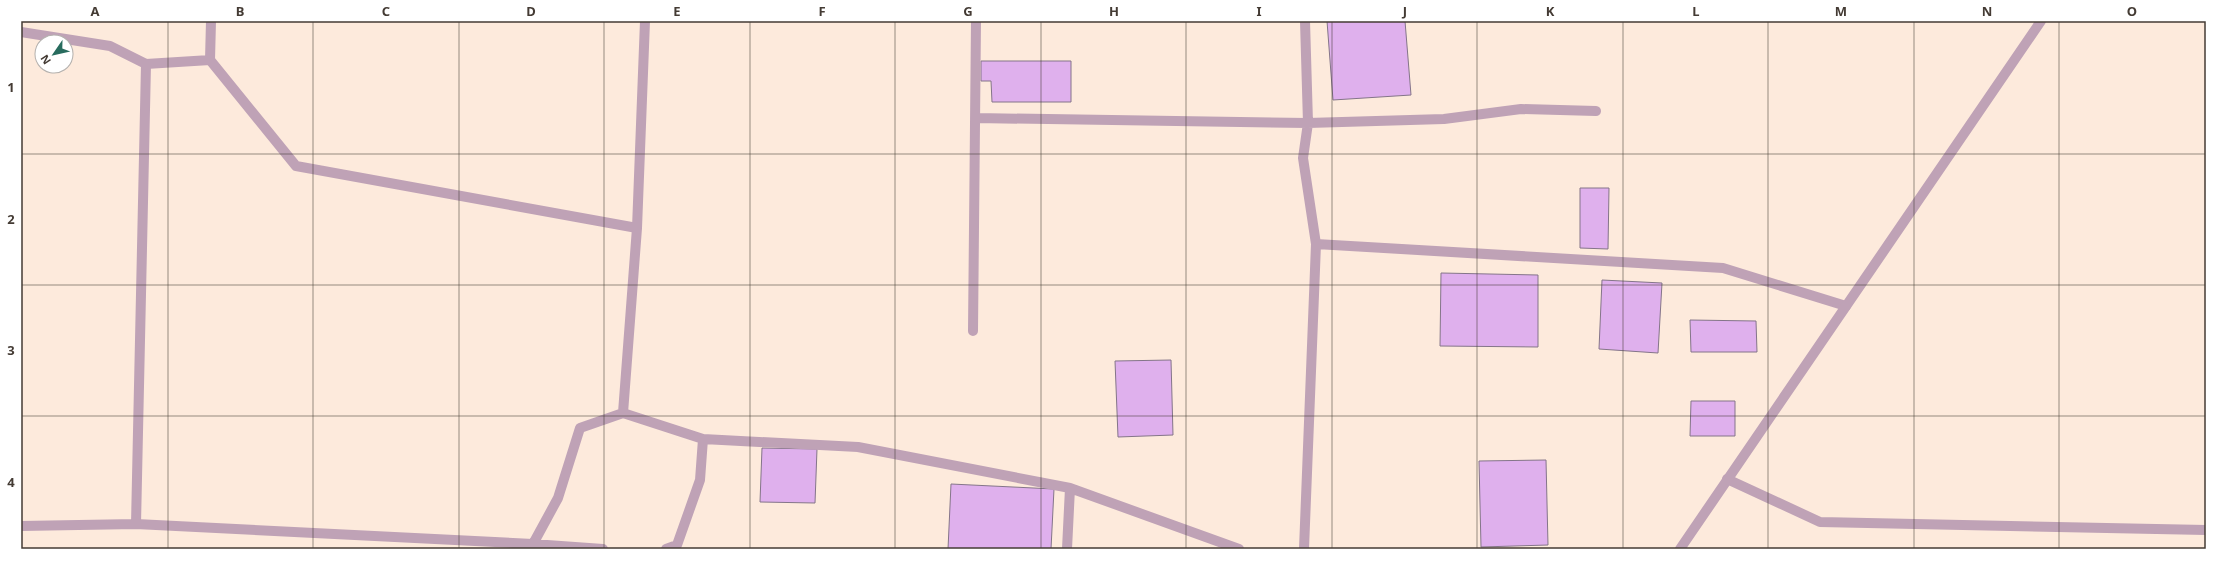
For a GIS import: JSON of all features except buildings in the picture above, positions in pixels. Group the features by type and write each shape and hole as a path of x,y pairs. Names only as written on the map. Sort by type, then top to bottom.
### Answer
{"street":[{"path":"211,21 210,60 296,166 637,228"},
{"path":"623,413 637,228 645,21"},
{"path":"973,331 976,21"},
{"path":"1304,549 1316,244 1303,158 1308,123 1306,21"},
{"path":"1680,549 2041,21"},
{"path":"21,32 110,46 146,64 210,60"},
{"path":"136,524 146,64"},
{"path":"976,118 1308,123 1444,119 1521,109 1596,111"},
{"path":"1316,244 1723,268 1846,306"},
{"path":"533,546 558,498 580,428 623,413 703,439 858,447 1070,488 1239,549"},
{"path":"666,549 677,545 700,480 703,439"},
{"path":"1728,479 1820,522 2206,530"},
{"path":"1067,549 1070,488"},
{"path":"21,526 136,524 603,549"}]}
